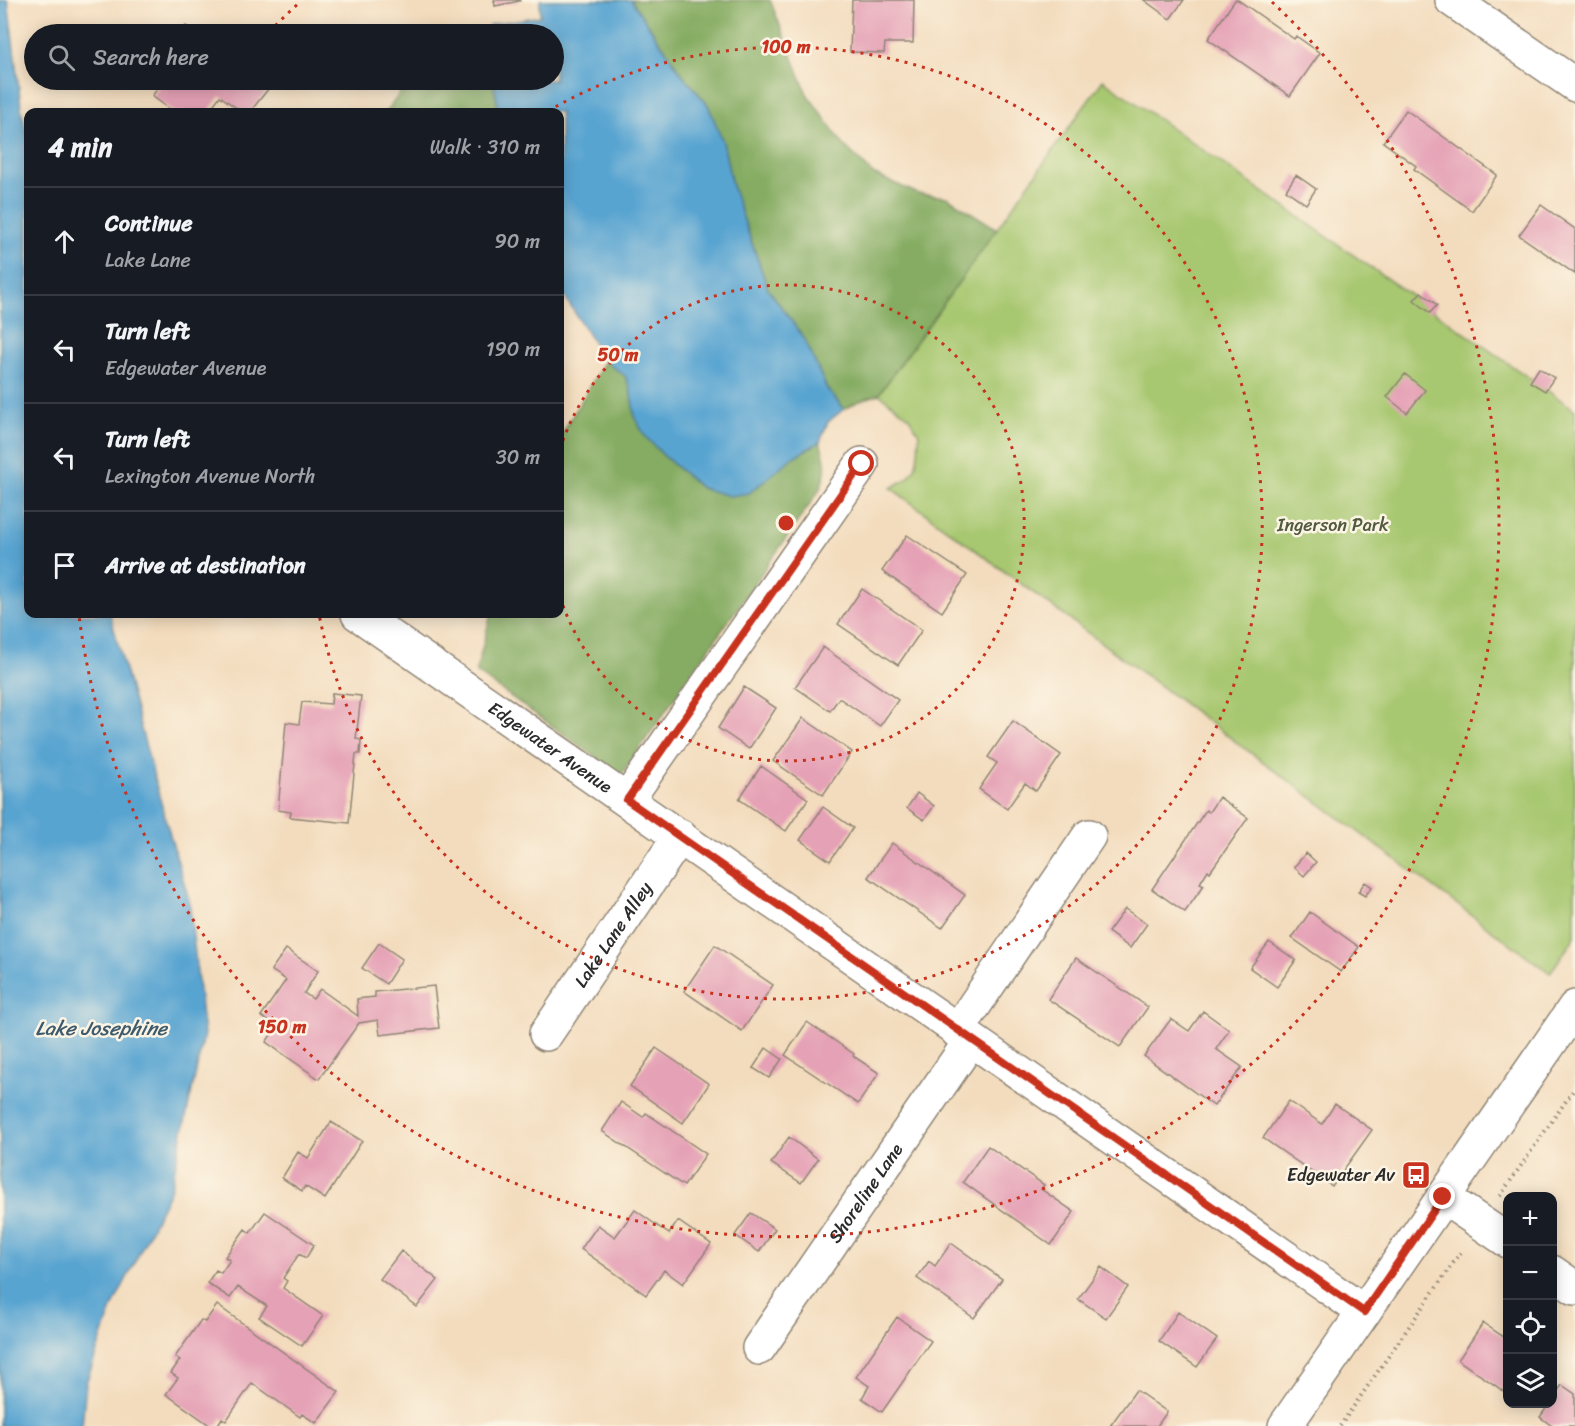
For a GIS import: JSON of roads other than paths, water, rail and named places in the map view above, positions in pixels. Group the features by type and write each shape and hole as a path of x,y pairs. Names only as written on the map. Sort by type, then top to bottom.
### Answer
{"street":[{"path":"1452,0 1575,85"},
{"path":"627,800 862,464"},
{"name":"Edgewater Avenue","path":"364,618 1364,1312"},
{"name":"Lake Lane Alley","path":"546,1034 680,836"},
{"name":"Shoreline Lane","path":"759,1348 964,1036 1089,836"},
{"path":"1285,1426 1575,1007"},
{"path":"1443,1197 1495,1232"},
{"path":"1557,1275 1575,1288"}],"water":[{"name":"Lake Josephine","path":"0,0 8,0 24,122 24,618 111,618 189,900 204,1035 170,1191 112,1308 86,1383 82,1426 0,1426"},
{"path":"540,0 631,0 682,74 708,105 723,142 732,186 768,289 804,338 827,389 844,409 828,422 820,442 793,457 749,493 730,496 701,488 645,436 635,418 630,388 625,376 605,361 566,299 564,294 564,108 498,108 495,90 564,90 564,24 495,24 540,16"}],"place":[{"name":"Edgewater Av","path":"1416,1175"}],"park label":[{"name":"Ingerson Park","path":"1333,525"}]}
